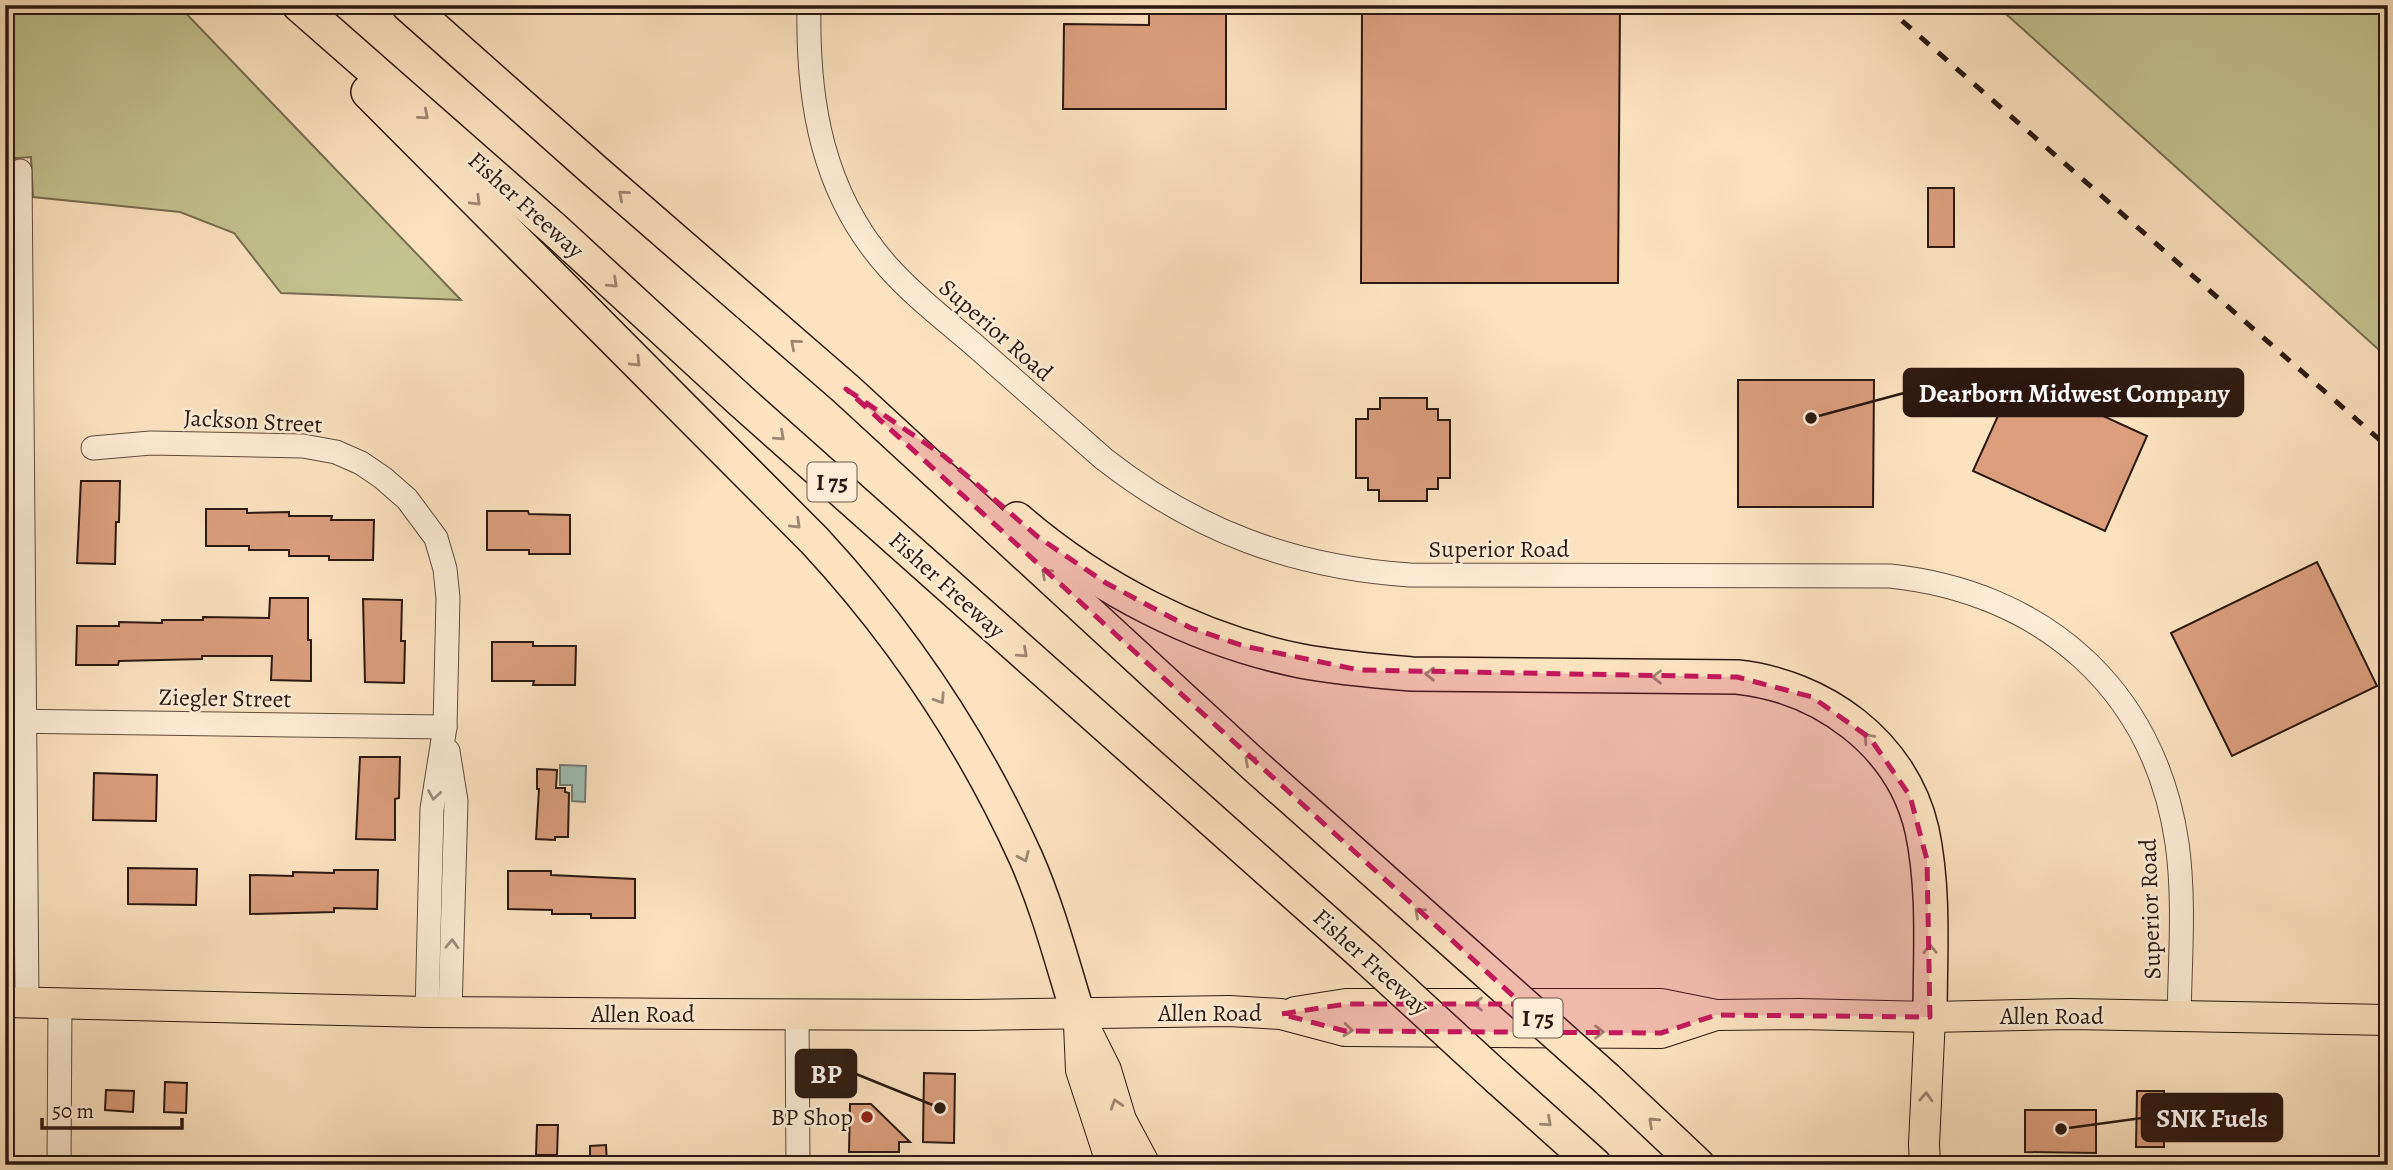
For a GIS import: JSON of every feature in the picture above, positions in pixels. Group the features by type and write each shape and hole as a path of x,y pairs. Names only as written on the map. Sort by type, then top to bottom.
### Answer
{"highway":[{"name":"Fisher Freeway","path":"299,5 554,229 780,436 1366,957 1595,1165"},
{"path":"299,5 344,67 815,541 868,600 941,700 976,759 1026,859 1078,1014"},
{"name":"I 75","path":"408,5 846,389 1252,763 1607,1079 1698,1165"},
{"path":"846,389 944,456 1038,537 1106,583 1191,628 1244,646 1300,661 1359,670 1412,674 1737,677 1775,683 1812,696 1840,713 1870,738 1891,764 1910,796 1921,828 1927,860 1930,1017"}],"main road":[{"name":"Allen Road","path":"16,1002 438,1012 797,1015 1229,1011 1281,1014 1345,1031 1661,1033 1716,1015 1799,1014 1930,1017 2071,1014 2388,1020"},
{"path":"1078,1014 1081,1070 1112,1165"},
{"path":"1078,1014 1106,1070 1121,1120 1145,1165"},
{"path":"1925,1165 1930,1017"}],"street":[{"name":"Superior Road","path":"808,5 810,80 822,145 846,205 872,247 904,284 1104,459 1191,517 1263,548 1317,563 1379,573 1890,576 1922,580 1954,586 1986,597 2015,610 2060,638 2101,677 2135,722 2159,773 2171,810 2180,874 2179,1018"},
{"path":"16,1002 13,442 20,171"},
{"name":"Jackson Street","path":"93,448 151,443 303,446 336,452 361,463 383,478 407,499 428,524 436,538 445,569 448,598 445,727 456,801 438,1012"},
{"name":"Ziegler Street","path":"15,721 445,727"},
{"path":"59,1165 60,1002"},
{"path":"797,1015 797,1165"}],"highlighted area":[{"path":"846,389 944,456 1038,537 1106,583 1191,628 1244,646 1359,670 1737,677 1812,697 1870,738 1910,796 1927,860 1930,1017 1716,1015 1661,1033 1345,1031 1281,1014 1346,1004 1522,1004"}],"green space":[{"path":"5,5 178,5 461,300 281,293 234,233 180,212 33,197 31,157 5,159"},
{"path":"1996,5 2388,5 2388,358"}],"water":[{"path":"560,765 586,766 585,802 572,801 572,785 560,785"}],"building":[{"path":"1362,5 1620,5 1618,283 1361,283"},
{"path":"1149,11 1226,12 1226,109 1063,109 1064,24 1149,25"},
{"path":"1928,188 1954,188 1954,247 1928,247"},
{"path":"2016,376 2147,436 2105,531 1973,471"},
{"path":"1738,380 1874,380 1873,507 1738,507"},
{"path":"1380,398 1427,398 1427,409 1438,409 1438,420 1450,420 1450,478 1438,478 1438,489 1427,489 1427,501 1379,501 1379,490 1368,490 1368,478 1356,478 1356,419 1368,419 1368,409 1380,409"},
{"path":"81,481 120,481 115,564 77,563"},
{"path":"206,509 247,509 247,513 289,512 289,516 332,516 331,520 374,520 373,560 329,560 329,556 289,556 289,550 206,546"},
{"path":"487,511 570,515 570,554 487,550"},
{"path":"2317,562 2377,686 2232,756 2171,633"},
{"path":"270,598 308,598 311,681 271,680 272,656 202,656 202,659 119,661 118,665 76,665 77,626 119,626 119,622 162,623 162,620 203,620 203,617 269,618"},
{"path":"363,599 402,600 404,683 365,682"},
{"path":"492,642 576,646 575,685 492,681"},
{"path":"360,757 400,757 399,798 395,799 395,840 356,839"},
{"path":"537,769 557,770 556,788 565,788 565,792 569,793 568,837 555,837 555,840 536,839 539,789"},
{"path":"94,773 157,775 156,821 93,820"},
{"path":"128,868 197,869 196,905 128,904"},
{"path":"334,870 378,870 377,909 334,908 334,912 250,914 250,875 293,876 293,872 334,873"},
{"path":"508,871 551,871 551,875 635,879 635,918 591,918 591,914 552,914 552,910 508,909"},
{"path":"924,1073 955,1074 954,1143 923,1142"},
{"path":"165,1082 187,1083 186,1113 164,1112"},
{"path":"106,1090 134,1091 133,1112 105,1110"},
{"path":"2137,1091 2164,1091 2164,1147 2136,1147"},
{"name":"BP Shop","path":"850,1104 871,1104 910,1142 899,1142 899,1152 849,1152"},
{"path":"2025,1110 2096,1110 2096,1153 2025,1152"},
{"path":"537,1125 558,1125 557,1155 536,1155"},
{"path":"606,1145 607,1165 590,1165 590,1146"}],"railway":[{"path":"1884,5 2388,447"}],"place":[{"name":"Dearborn Midwest Company","path":"1811,418"},
{"name":"BP","path":"940,1108"},
{"name":"BP Shop","path":"867,1117"},
{"name":"SNK Fuels","path":"2061,1129"}]}
